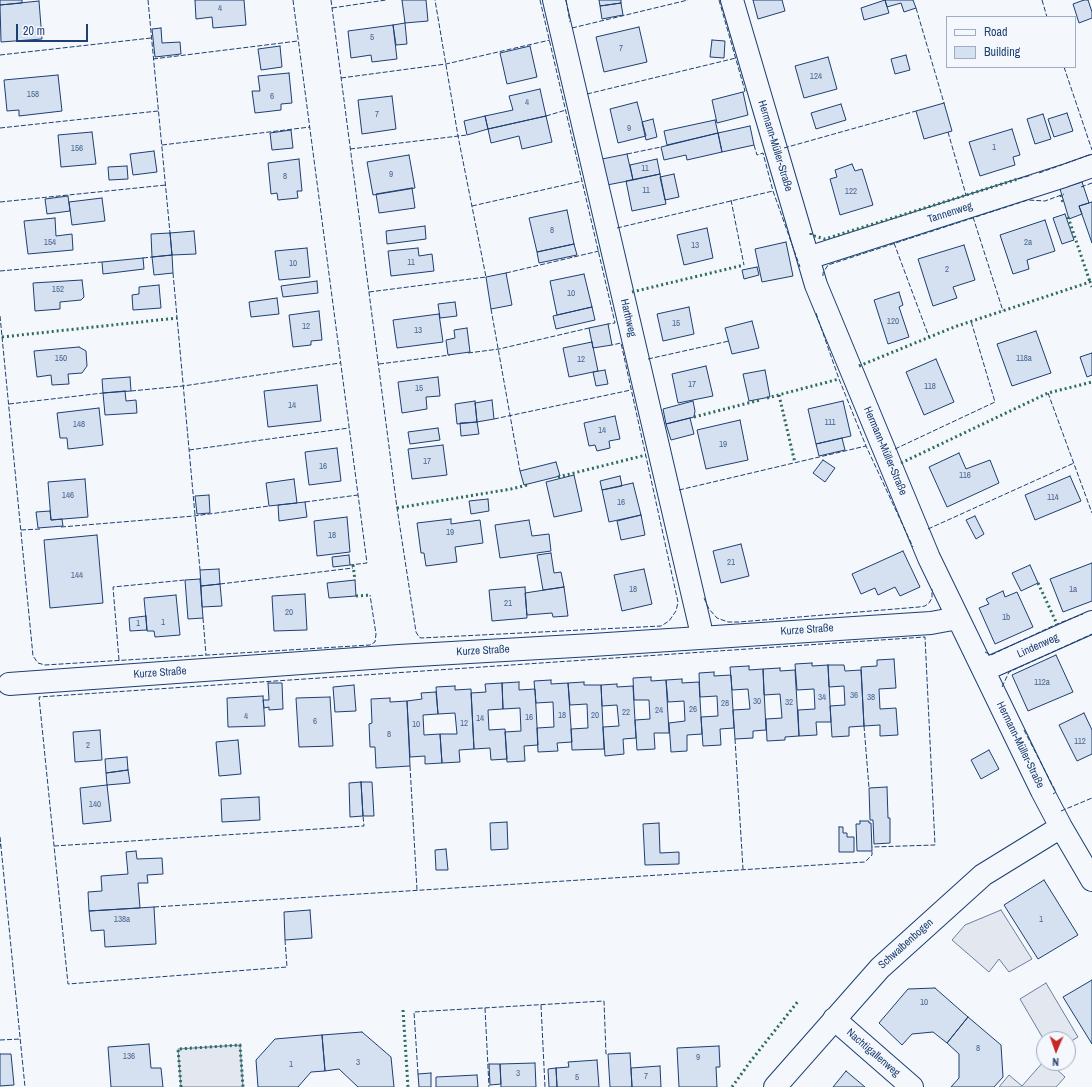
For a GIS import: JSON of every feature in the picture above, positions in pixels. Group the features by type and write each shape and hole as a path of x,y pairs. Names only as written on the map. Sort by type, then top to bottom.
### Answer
{"street":[{"name":"Harthweg","path":"554,0 700,626 700,637"},
{"name":"Hermann-Müller-Straße","path":"732,0 816,285 929,558 1022,751 1061,827 1092,880"},
{"name":"Tannenweg","path":"808,258 1092,166"},
{"name":"Kurze Straße","path":"8,684 392,656 592,645 931,623 958,618"},
{"name":"Lindenweg","path":"984,670 1092,622"},
{"name":"Schwalbenbogen","path":"775,1087 834,1018 880,968 983,875 1061,827"},
{"name":"Nachtigallenweg","path":"834,1018 912,1087"}],"shaded area":[{"path":"1001,910 1032,959 1009,972 999,959 989,972 952,940 965,925"},
{"path":"1046,983 1074,1031 1039,1031 1020,999"},
{"path":"240,1045 243,1087 181,1087 178,1049"},
{"path":"1036,1070 1059,1071 1065,1077 1056,1087 999,1087 1009,1075 1022,1086"}],"building":[{"path":"0,0 22,0 22,3 0,5"},
{"path":"195,0 244,0 246,25 213,28 212,17 196,19"},
{"path":"402,0 426,0 428,21 405,23"},
{"path":"599,0 621,0 621,3 600,6"},
{"path":"753,0 782,0 785,11 758,19"},
{"path":"885,0 913,0 916,8 904,12 901,3 887,7"},
{"path":"885,0 889,13 864,20 861,8"},
{"path":"1088,0 1092,12 1092,18 1079,23 1073,4"},
{"path":"39,1 42,39 1,42 0,5"},
{"path":"621,3 623,15 602,19 600,6"},
{"path":"405,23 407,44 396,45 393,25"},
{"path":"393,25 397,59 372,62 371,55 351,58 348,31"},
{"path":"639,27 647,62 604,72 596,37"},
{"path":"161,28 162,43 180,42 181,54 155,57 152,29"},
{"path":"712,40 725,41 724,58 710,57"},
{"path":"280,46 282,67 261,70 258,49"},
{"path":"530,46 537,77 507,84 500,53"},
{"path":"906,55 910,70 895,74 891,59"},
{"path":"828,57 837,89 804,98 795,66"},
{"path":"289,73 292,103 281,104 281,110 255,113 252,91 260,91 258,76"},
{"path":"58,75 62,111 19,116 19,110 7,111 4,80"},
{"path":"540,89 546,116 488,129 485,116 513,110 509,96"},
{"path":"743,92 748,115 717,123 712,100"},
{"path":"392,96 396,129 362,134 358,100"},
{"path":"637,102 646,136 618,143 610,109"},
{"path":"944,103 952,131 924,139 916,111"},
{"path":"841,104 846,120 816,129 811,113"},
{"path":"1067,113 1073,131 1054,137 1048,119"},
{"path":"1043,114 1051,139 1035,144 1027,119"},
{"path":"485,116 488,129 467,135 464,121"},
{"path":"546,116 552,142 522,149 519,136 491,143 488,129"},
{"path":"653,119 657,137 646,140 642,122"},
{"path":"715,120 718,133 667,145 664,131"},
{"path":"750,126 754,145 722,152 718,133"},
{"path":"1012,129 1020,155 1013,157 1015,165 980,176 969,142"},
{"path":"291,130 293,148 272,150 270,133"},
{"path":"92,132 96,164 61,167 58,135"},
{"path":"718,133 722,152 687,160 686,155 664,160 661,147"},
{"path":"154,151 157,172 133,175 130,154"},
{"path":"627,154 633,180 607,185 602,159"},
{"path":"409,155 415,188 373,195 367,162"},
{"path":"299,159 302,191 297,191 298,198 278,200 277,193 271,194 268,163"},
{"path":"657,159 660,174 633,180 630,165"},
{"path":"852,164 855,171 862,169 873,205 840,215 830,179 837,177 835,170"},
{"path":"127,166 128,179 109,180 108,167"},
{"path":"660,174 666,204 632,211 626,181"},
{"path":"674,174 679,197 665,200 660,177"},
{"path":"1082,182 1089,203 1079,206 1082,214 1069,219 1060,189"},
{"path":"412,188 415,208 379,213 376,194"},
{"path":"68,196 70,211 47,214 45,199"},
{"path":"102,198 105,221 72,225 69,202"},
{"path":"1092,202 1092,243 1079,206"},
{"path":"567,210 574,244 537,252 529,218"},
{"path":"1065,214 1074,240 1062,244 1053,218"},
{"path":"55,218 56,236 72,234 73,250 28,254 24,221"},
{"path":"1045,220 1055,251 1027,260 1029,269 1013,274 1000,235"},
{"path":"425,226 426,239 387,244 386,231"},
{"path":"707,228 713,258 684,265 677,235"},
{"path":"194,231 196,254 172,255 170,233"},
{"path":"170,233 172,255 152,257 151,234"},
{"path":"786,242 793,276 762,282 755,249"},
{"path":"574,244 577,255 539,263 537,252"},
{"path":"964,245 975,280 953,287 957,298 933,306 918,259"},
{"path":"307,248 310,277 279,280 275,251"},
{"path":"418,248 419,256 432,254 434,271 391,276 388,251"},
{"path":"172,255 173,273 154,275 152,257"},
{"path":"143,258 144,269 103,274 102,262"},
{"path":"757,267 759,275 744,279 742,270"},
{"path":"506,273 512,305 491,309 486,277"},
{"path":"584,274 592,307 557,315 550,281"},
{"path":"82,280 84,297 81,300 60,302 60,309 35,311 33,283"},
{"path":"317,281 318,293 283,297 281,286"},
{"path":"159,285 161,308 133,310 132,295 139,294 139,287"},
{"path":"899,292 903,305 899,307 909,337 888,344 874,300"},
{"path":"277,298 279,314 251,317 249,302"},
{"path":"455,302 457,316 440,318 438,304"},
{"path":"592,307 595,320 556,329 553,316"},
{"path":"689,307 694,334 663,341 657,314"},
{"path":"319,311 322,340 311,341 311,345 293,347 289,315"},
{"path":"439,314 443,342 397,348 393,320"},
{"path":"752,321 759,348 732,354 725,328"},
{"path":"608,324 612,345 593,348 589,328"},
{"path":"467,328 470,352 448,355 446,340 455,338 454,330"},
{"path":"1036,331 1051,373 1012,386 997,344"},
{"path":"592,342 598,371 569,377 563,348"},
{"path":"79,347 86,351 87,366 82,373 68,374 69,384 52,385 51,375 37,377 34,351"},
{"path":"1092,353 1092,375 1087,377 1080,357"},
{"path":"936,359 954,402 924,415 906,372"},
{"path":"706,366 713,396 678,403 672,374"},
{"path":"605,370 608,384 596,386 593,372"},
{"path":"765,370 770,397 749,401 743,374"},
{"path":"130,377 131,391 103,393 102,379"},
{"path":"438,377 440,396 426,397 427,409 402,413 398,382"},
{"path":"317,385 321,421 268,427 264,391"},
{"path":"125,391 126,401 136,400 137,413 105,415 103,393"},
{"path":"492,400 494,419 477,422 475,403"},
{"path":"475,401 477,422 457,424 455,404"},
{"path":"693,401 695,411 694,417 666,424 663,409"},
{"path":"843,401 851,436 816,444 808,409"},
{"path":"99,408 103,445 68,449 67,438 60,438 57,413"},
{"path":"615,416 620,439 609,441 610,448 597,451 595,445 589,446 584,423"},
{"path":"690,418 694,434 671,440 666,424"},
{"path":"740,420 748,460 706,469 697,430"},
{"path":"477,422 479,434 461,436 460,423"},
{"path":"438,428 440,440 410,444 408,432"},
{"path":"842,438 845,450 819,456 816,444"},
{"path":"443,445 447,475 412,479 408,449"},
{"path":"337,448 341,481 309,485 305,452"},
{"path":"959,453 966,469 990,460 999,483 947,507 929,467"},
{"path":"823,460 835,468 825,482 813,473"},
{"path":"556,462 560,476 524,485 520,471"},
{"path":"574,475 582,511 554,517 546,482"},
{"path":"620,476 622,486 602,490 600,481"},
{"path":"1070,476 1081,501 1035,520 1025,495"},
{"path":"85,479 88,517 51,520 48,482"},
{"path":"294,479 297,503 269,506 266,483"},
{"path":"633,483 641,515 609,522 602,490"},
{"path":"209,495 210,513 197,514 195,496"},
{"path":"488,499 489,511 471,514 469,501"},
{"path":"305,502 307,517 279,521 278,505"},
{"path":"50,511 51,520 62,519 63,526 38,528 36,512"},
{"path":"641,515 645,535 621,540 617,521"},
{"path":"975,516 984,534 976,539 966,520"},
{"path":"347,517 350,552 317,556 314,521"},
{"path":"451,519 451,524 480,520 483,543 455,547 457,562 426,566 424,553 421,553 417,523"},
{"path":"529,520 532,536 549,534 551,551 500,558 495,525"},
{"path":"97,535 103,603 50,608 44,540"},
{"path":"741,544 749,576 721,583 713,551"},
{"path":"903,551 920,587 900,596 895,587 878,595 875,588 861,594 852,574"},
{"path":"551,553 554,573 561,572 564,587 543,590 537,555"},
{"path":"349,555 350,565 333,567 332,557"},
{"path":"1092,563 1092,601 1063,612 1050,579"},
{"path":"1030,565 1038,583 1021,591 1012,573"},
{"path":"219,569 220,584 201,586 200,570"},
{"path":"644,569 652,604 622,611 614,575"},
{"path":"200,579 203,618 188,619 185,580"},
{"path":"355,580 356,596 329,598 327,583"},
{"path":"220,584 222,606 202,607 201,586"},
{"path":"525,587 527,618 492,621 489,590"},
{"path":"564,587 568,616 553,617 552,613 527,615 525,593"},
{"path":"1003,591 1005,597 1017,592 1033,627 995,644 979,608 989,604 986,599"},
{"path":"305,594 307,630 274,631 272,596"},
{"path":"176,595 180,635 155,637 154,631 147,631 144,598"},
{"path":"146,616 147,630 130,631 129,618"},
{"path":"1056,655 1073,692 1028,711 1012,675"},
{"path":"894,659 896,688 879,689 880,709 896,708 898,735 880,736 880,725 864,726 861,667 877,666 877,660"},
{"path":"812,663 812,666 828,665 831,722 816,722 817,735 799,736 798,710 815,709 814,689 797,690 795,664"},
{"path":"828,665 844,665 845,671 861,670 864,726 849,727 849,736 832,737 830,706 845,705 844,686 829,687"},
{"path":"749,666 749,670 763,669 766,730 753,731 753,738 735,739 733,710 750,709 748,689 732,690 730,667"},
{"path":"780,668 780,671 795,670 799,736 785,737 785,740 767,741 766,719 782,718 780,694 764,695 763,669"},
{"path":"714,672 714,676 731,675 734,728 720,729 721,745 703,746 701,717 718,716 717,696 700,697 699,673"},
{"path":"651,677 651,681 666,680 669,733 654,733 655,749 637,750 635,720 650,719 649,700 634,700 633,678"},
{"path":"682,679 682,683 699,682 702,734 687,735 687,751 671,752 669,723 685,721 684,701 668,702 666,680"},
{"path":"551,680 551,684 568,683 572,742 557,743 558,751 538,752 537,728 554,727 553,702 536,703 534,681"},
{"path":"519,682 519,690 535,689 538,745 524,746 525,761 507,762 505,732 521,731 520,708 503,709 502,683"},
{"path":"584,682 584,685 601,685 604,749 572,750 571,729 588,728 587,704 570,705 568,683"},
{"path":"268,683 282,683 283,709 269,710 269,707 264,708 263,700 269,700"},
{"path":"502,683 503,709 488,710 489,730 505,729 507,759 491,760 490,748 474,749 471,693 486,692 485,684"},
{"path":"617,684 617,687 633,686 636,738 623,739 624,754 605,756 603,727 619,726 617,705 602,706 601,685"},
{"path":"354,685 356,711 335,712 333,687"},
{"path":"455,686 455,690 471,689 474,749 459,750 460,762 442,763 440,734 457,734 455,713 438,714 436,687"},
{"path":"436,692 438,714 423,715 424,735 440,734 442,763 425,764 425,756 410,757 407,701 422,699 421,693"},
{"path":"263,696 265,726 228,727 227,698"},
{"path":"330,697 333,746 299,747 296,698"},
{"path":"390,698 390,702 407,701 410,766 376,768 375,747 370,747 369,724 372,723 371,699"},
{"path":"1084,713 1092,730 1092,754 1077,761 1059,725"},
{"path":"100,730 102,760 75,762 73,732"},
{"path":"238,740 241,774 219,776 216,742"},
{"path":"989,750 999,769 981,779 971,760"},
{"path":"127,757 128,770 106,773 105,759"},
{"path":"128,770 130,783 107,785 106,773"},
{"path":"361,782 372,782 374,816 363,816"},
{"path":"361,782 363,816 350,817 349,783"},
{"path":"107,785 111,821 83,824 80,788"},
{"path":"887,787 888,818 890,818 890,843 874,844 873,820 870,820 869,788"},
{"path":"259,797 260,820 222,822 221,799"},
{"path":"860,821 869,821 869,823 871,823 872,851 857,851 856,824 860,824"},
{"path":"507,822 508,849 491,850 490,823"},
{"path":"659,823 660,853 679,852 679,864 645,865 643,824"},
{"path":"839,827 843,827 843,833 847,833 847,837 854,837 854,852 839,852"},
{"path":"446,849 448,870 436,870 435,850"},
{"path":"136,851 137,859 162,858 163,874 147,875 148,883 138,883 140,908 89,911 88,892 102,891 101,876 128,874 126,852"},
{"path":"1044,880 1078,935 1038,959 1004,905"},
{"path":"154,907 156,944 105,947 104,930 91,931 89,911"},
{"path":"310,910 312,938 285,940 284,912"},
{"path":"1092,980 1092,1044 1063,997"},
{"path":"935,988 968,1017 947,1043 933,1032 912,1034 902,1045 879,1023 908,989"},
{"path":"968,1017 1001,1045 1003,1077 994,1087 951,1087 959,1078 959,1054 947,1043"},
{"path":"362,1032 391,1057 394,1087 358,1087 339,1069 325,1071 322,1035"},
{"path":"322,1035 325,1071 311,1072 298,1087 258,1087 256,1060 275,1039"},
{"path":"149,1044 151,1068 161,1068 163,1087 111,1087 108,1047"},
{"path":"719,1046 720,1067 716,1067 717,1087 679,1087 677,1048"},
{"path":"630,1053 632,1087 610,1087 608,1054"},
{"path":"0,1054 11,1054 14,1085 0,1086"},
{"path":"597,1060 599,1087 557,1087 556,1068 569,1067 568,1062"},
{"path":"535,1063 536,1087 501,1087 500,1064"},
{"path":"489,1064 500,1064 501,1084 490,1085"},
{"path":"660,1066 661,1087 632,1087 631,1068"},
{"path":"556,1068 557,1087 549,1087 548,1069"},
{"path":"846,1071 865,1087 833,1087"},
{"path":"431,1073 431,1087 419,1087 418,1074"},
{"path":"477,1075 478,1087 436,1087 436,1077"}],"hedge":[{"path":"811,233 811,235 825,239 1018,179"},
{"path":"1061,195 1063,203"},
{"path":"1068,217 1090,282"},
{"path":"632,292 744,265"},
{"path":"859,366 954,327 1090,282 1092,287"},
{"path":"2,337 177,318"},
{"path":"767,398 839,379"},
{"path":"901,463 1048,393 1092,382"},
{"path":"779,395 795,463"},
{"path":"694,417 760,400"},
{"path":"558,477 646,455"},
{"path":"397,508 527,485"},
{"path":"353,565 355,580"},
{"path":"1038,583 1057,624"},
{"path":"356,596 370,595"},
{"path":"732,1087 799,1000"},
{"path":"403,1010 408,1087"},
{"path":"181,1087 178,1049 240,1045 243,1087"}],"fence":[{"path":"148,0 170,233"},
{"path":"293,0 367,563 350,565"},
{"path":"331,0 397,508 416,632 419,637 661,626 669,621 676,611 678,602 621,343 612,345"},
{"path":"332,8 386,0"},
{"path":"369,292 486,277 458,136 435,0"},
{"path":"540,0 615,323 608,324"},
{"path":"566,0 570,22"},
{"path":"572,28 688,0"},
{"path":"719,0 745,91 743,92"},
{"path":"1042,0 1047,16"},
{"path":"916,8 944,103"},
{"path":"0,55 151,38"},
{"path":"341,78 446,64 550,40"},
{"path":"153,59 298,41"},
{"path":"587,94 736,58"},
{"path":"1064,68 1092,150"},
{"path":"546,116 566,110"},
{"path":"0,128 158,111"},
{"path":"784,148 916,111"},
{"path":"162,145 310,127"},
{"path":"948,132 966,195"},
{"path":"350,149 467,135"},
{"path":"754,145 757,155 763,153 773,191 800,267"},
{"path":"627,154 661,147"},
{"path":"1039,173 1092,154"},
{"path":"1018,179 1032,175"},
{"path":"472,206 582,181"},
{"path":"1081,187 1092,183"},
{"path":"0,202 166,185"},
{"path":"617,228 773,191"},
{"path":"823,276 823,273 828,265 1028,200 1045,201 1064,194"},
{"path":"731,200 744,265"},
{"path":"973,217 1003,311"},
{"path":"894,243 929,337"},
{"path":"506,273 599,251"},
{"path":"143,258 152,257"},
{"path":"0,271 102,262"},
{"path":"173,273 200,570"},
{"path":"491,309 520,471"},
{"path":"816,313 839,379 866,446 913,547"},
{"path":"0,316 33,656 38,663 45,665 370,645 375,642 376,634 370,595"},
{"path":"895,449 995,402 971,321"},
{"path":"468,353 499,349 589,328"},
{"path":"648,359 729,341"},
{"path":"379,364 450,355"},
{"path":"131,391 183,386 340,363"},
{"path":"494,419 631,390"},
{"path":"9,404 103,393"},
{"path":"1048,393 1092,513"},
{"path":"189,450 349,428"},
{"path":"679,490 866,446"},
{"path":"928,529 1074,463"},
{"path":"305,502 358,495"},
{"path":"61,527 194,516 269,506"},
{"path":"21,530 41,529"},
{"path":"220,584 353,568"},
{"path":"119,660 113,587 185,580"},
{"path":"704,598 709,609 717,618 728,622 739,622 925,606 932,598 932,589"},
{"path":"985,652 991,655 1057,624 1083,614"},
{"path":"203,618 206,655"},
{"path":"1002,687 1009,672 1092,634"},
{"path":"285,940 287,967 68,984 39,697 925,637 935,845 872,847"},
{"path":"864,726 869,788"},
{"path":"1024,730 1056,792 1053,794"},
{"path":"735,739 743,869"},
{"path":"410,766 417,890"},
{"path":"1061,811 1092,798"},
{"path":"54,846 364,826 363,816"},
{"path":"0,837 25,1087"},
{"path":"154,907 865,862 872,855 872,851"},
{"path":"418,1074 414,1012 604,1001 606,1054 608,1054"},
{"path":"541,1005 545,1087"},
{"path":"485,1008 489,1087"},
{"path":"0,1040 21,1039"}]}
